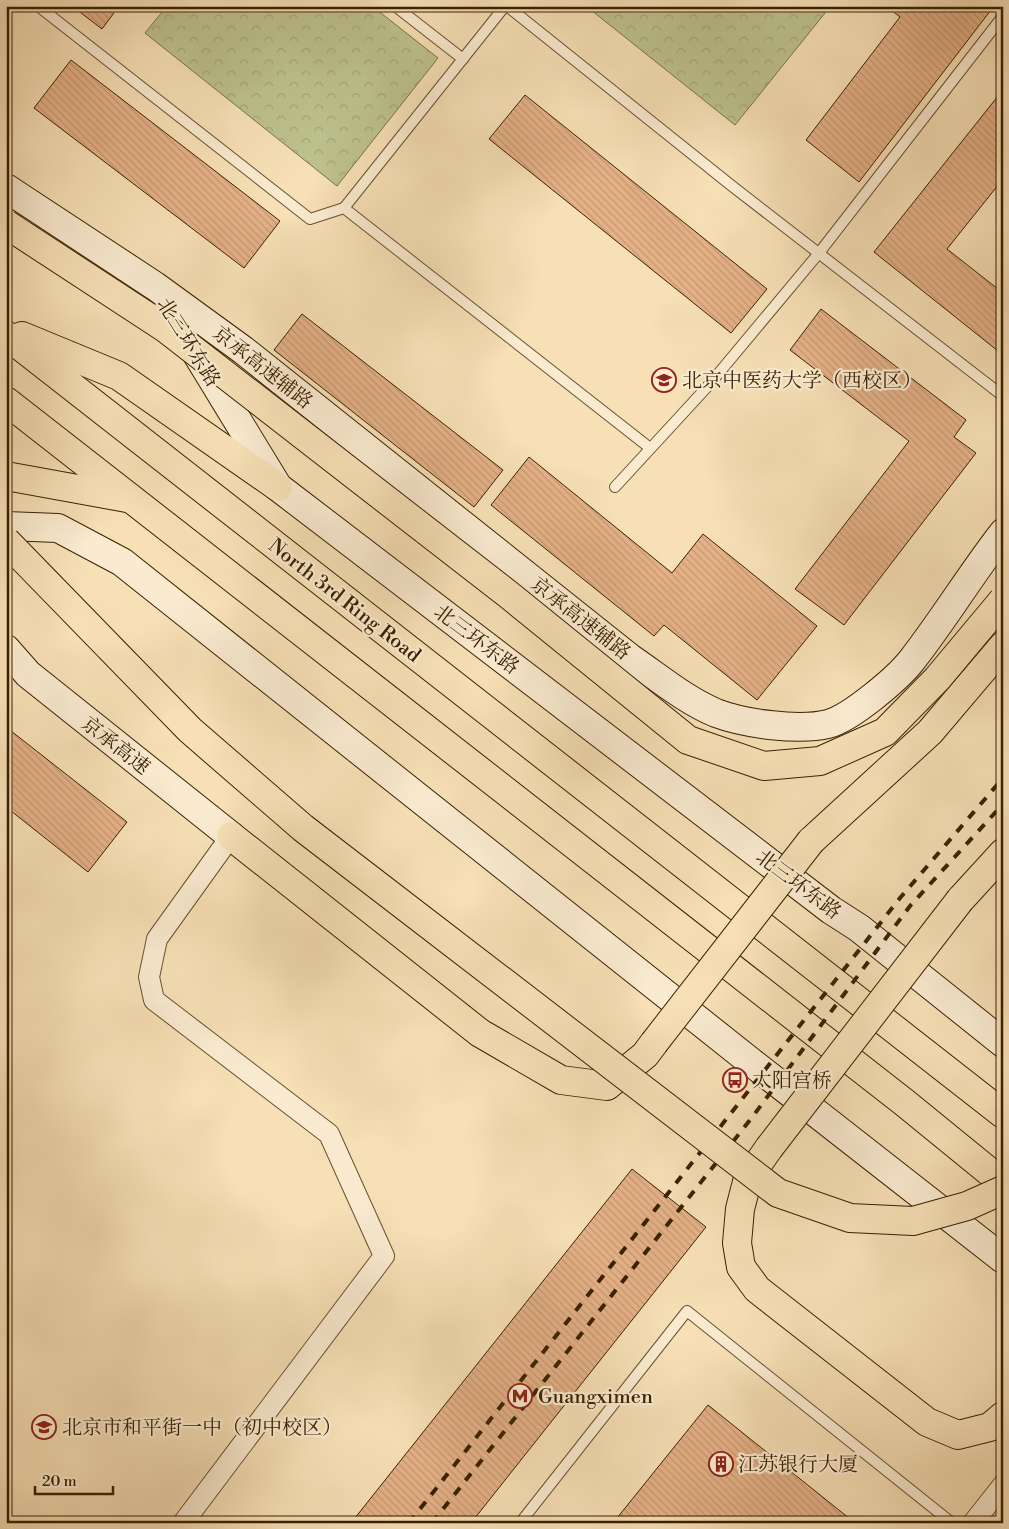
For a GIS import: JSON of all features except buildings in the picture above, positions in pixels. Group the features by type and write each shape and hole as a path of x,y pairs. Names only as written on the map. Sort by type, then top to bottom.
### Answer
{"highway":[{"path":"6,224 165,328 509,595 688,740 764,766 820,761 885,732 937,679 1003,600"},
{"path":"6,329 119,376 278,487"},
{"name":"North 3rd Ring Road","path":"6,335 1003,1114"},
{"path":"6,401 651,907 905,1103 1003,1182"},
{"path":"6,476 131,499"},
{"path":"6,541 190,730 303,828 778,1193 850,1218 913,1221 967,1206 1003,1190"},
{"path":"231,836 480,1033 561,1080 607,1086 645,1054 811,841 930,732 1003,646"},
{"path":"1003,853 960,900 748,1178 740,1208 738,1234 741,1268 757,1289 927,1422 958,1435 990,1427 1003,1416"}],"street":[{"name":"北三环东路","path":"6,188 155,286 278,487 831,910 859,928 1003,1043"},
{"name":"京承高速辅路","path":"155,286 243,350 630,658 682,694 716,712 754,724 794,726 829,724 857,708 911,661 1003,533"},
{"path":"6,526 58,528 122,562 751,1062 1003,1259"},
{"name":"京承高速","path":"6,649 28,674 231,836"},
{"path":"183,1523 384,1256 329,1134 154,1000 149,977 157,939 231,836"},
{"path":"973,1523 1003,1485"}],"lane":[{"path":"38,6 310,219 344,208 506,6 1003,396"},
{"path":"395,6 462,59"},
{"path":"615,487 708,386 819,253 1003,16"},
{"path":"344,208 650,448"},
{"path":"520,1523 687,1311 952,1523"}],"green space":[{"path":"167,6 372,6 438,58 337,186 145,33"},
{"path":"586,6 817,6 825,13 735,125"}],"railway":[{"path":"409,1523 900,898 1003,778"},
{"path":"432,1523 750,1120 910,906 1003,804"}],"place":[{"name":"北京中医药大学（西校区）","path":"664,380"},
{"name":"太阳宫桥","path":"735,1080"},
{"name":"Guangximen","path":"520,1396"},
{"name":"北京市和平街一中（初中校区）","path":"44,1427"},
{"name":"江苏银行大厦","path":"721,1464"}]}
